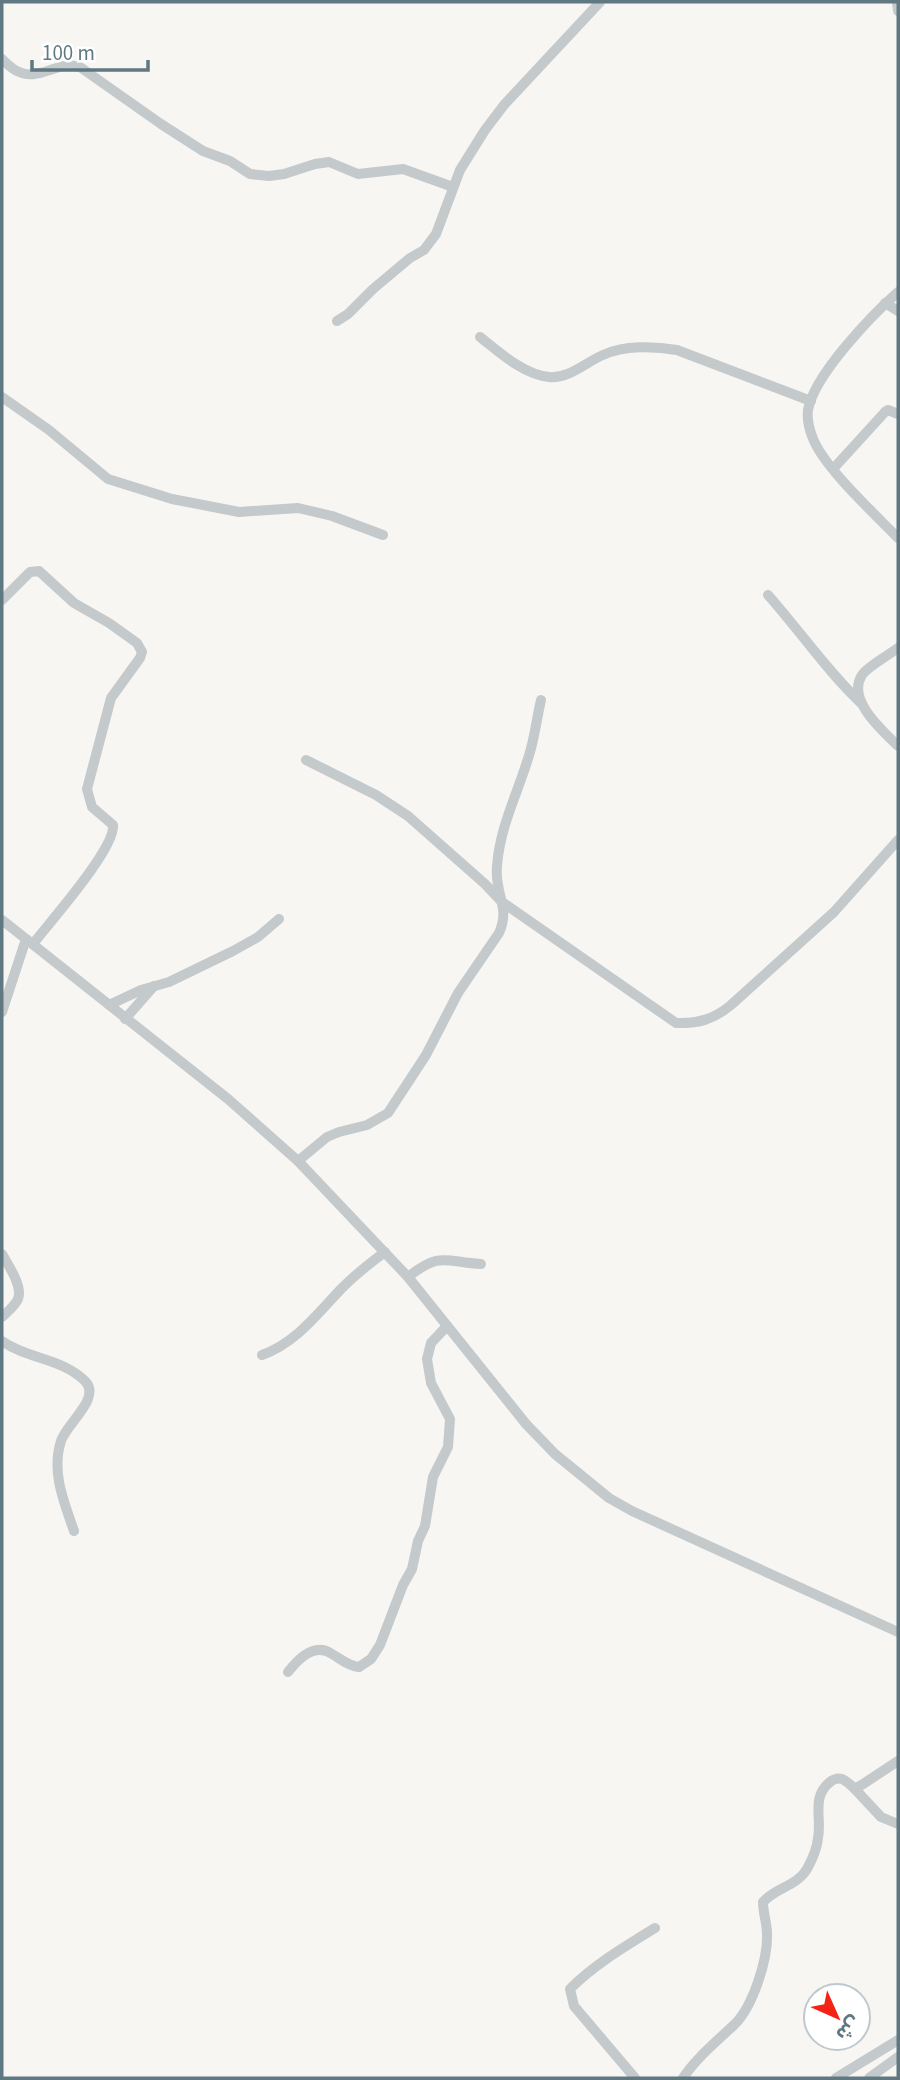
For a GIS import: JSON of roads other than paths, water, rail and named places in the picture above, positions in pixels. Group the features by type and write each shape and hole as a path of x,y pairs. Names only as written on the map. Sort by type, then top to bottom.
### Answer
{"street":[{"path":"337,321 410,258 424,250 436,234 460,170 480,137 504,105 600,2"},
{"path":"897,2 898,11"},
{"path":"2,59 16,71 34,75 71,64 80,67 142,112 203,150 230,161 250,174 284,174 329,162 358,174 403,169 453,187"},
{"path":"898,292 844,348 817,388 808,411 812,438 833,469 898,538"},
{"path":"885,303 898,312"},
{"path":"480,337 529,372 547,377 558,377 572,372 613,351 663,347 811,401"},
{"path":"2,397 49,430 108,479 172,499 239,512 298,508 332,516 383,535"},
{"path":"833,469 885,412 898,414"},
{"path":"2,600 30,572 39,571 74,603 137,643 142,652 111,698 87,789 92,807 113,825 114,832 75,891 29,941 2,1012"},
{"path":"768,594 815,654 898,746"},
{"path":"862,704 859,688 862,675 898,648"},
{"path":"298,1161 327,1137 367,1125 388,1113 426,1055 457,992 499,933 503,924 504,907 496,880 500,842 507,814 530,752 541,700"},
{"path":"306,760 376,795 408,816 502,902 676,1023 699,1023 722,1013 834,912 898,840"},
{"path":"109,1005 186,975 258,937 279,919"},
{"path":"2,920 228,1099 298,1161 408,1277 526,1424 555,1454 609,1498 692,1539 898,1632"},
{"path":"125,1019 154,986"},
{"path":"262,1355 273,1351 303,1329 345,1285 385,1252"},
{"path":"2,1254 14,1276 19,1293 18,1300 2,1318"},
{"path":"408,1277 423,1265 439,1259 481,1264"},
{"path":"288,1672 297,1661 320,1649 359,1667 380,1645 412,1569 418,1541 425,1526 433,1478 448,1447 450,1419 431,1382 427,1359 431,1343 447,1326"},
{"path":"2,1341 13,1348 70,1370 88,1384 91,1390 89,1399 61,1439 57,1458 58,1485 74,1531"},
{"path":"854,1788 898,1761"},
{"path":"683,2078 746,2010 767,1945 768,1932 763,1902 769,1895 795,1882 805,1873 818,1842 820,1830 817,1805 820,1793 836,1778 841,1778 881,1817 898,1824"},
{"path":"635,2078 574,2006 570,1989 580,1979 655,1928"},
{"path":"836,2078 898,2039"},
{"path":"869,2078 898,2057"}]}
